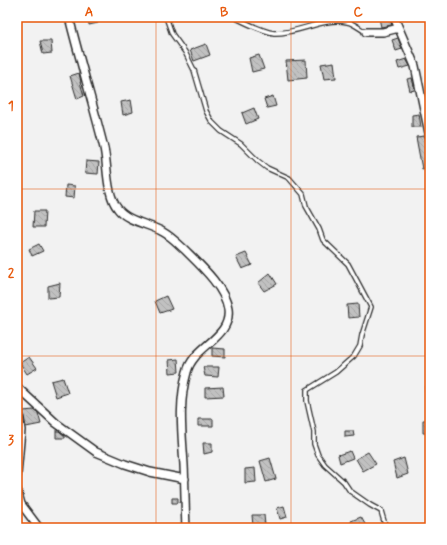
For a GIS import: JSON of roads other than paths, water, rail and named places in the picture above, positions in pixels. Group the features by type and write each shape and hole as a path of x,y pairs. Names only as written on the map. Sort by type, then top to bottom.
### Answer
{"street":[{"path":"69,17 104,150 113,202 118,210 127,217 163,231 176,240 183,249 198,261 225,297 228,318 226,325 219,335 191,360 187,370 182,399 180,413 185,480 186,528"},
{"path":"394,17 415,66 430,138"},
{"path":"366,32 383,32 399,28"},
{"path":"17,387 56,423 96,452 150,472 185,480"},
{"path":"17,406 21,430 17,475"},
{"path":"17,490 21,504 40,528"}],"lane":[{"path":"166,17 172,34 185,52 194,70 206,111 212,122 221,131 241,144 267,168 289,178 303,194 306,206 319,229 323,240 348,264 371,307 360,346 354,356 336,372 307,390 307,401 314,432 314,444 318,455 325,465 344,482 350,491 381,511 386,528"},
{"path":"234,17 270,32 289,32 312,26 341,22 348,22 366,32"}]}
